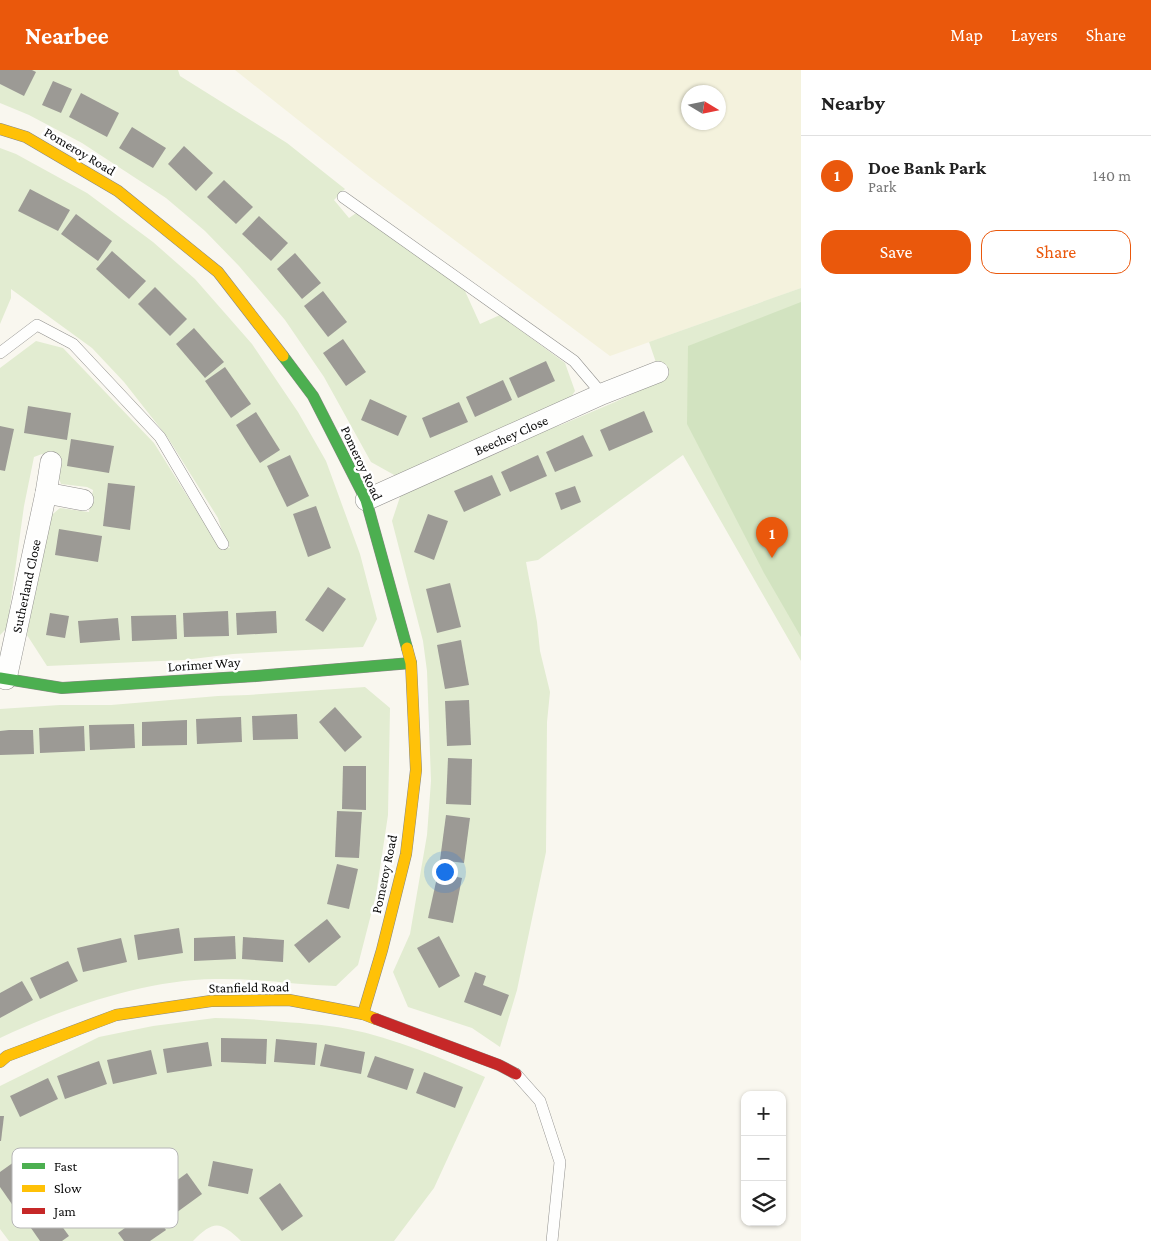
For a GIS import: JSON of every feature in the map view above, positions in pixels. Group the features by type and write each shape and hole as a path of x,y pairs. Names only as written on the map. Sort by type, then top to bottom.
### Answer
{"street":[{"name":"Pomeroy Road","path":"0,129 26,137 118,191 218,272 313,396 366,500 411,663 416,770 406,854 382,950 363,1014"},
{"name":"Beechey Close","path":"366,500 602,394 658,372"},
{"name":"Sutherland Close","path":"3,679 46,493 51,462"},
{"path":"46,493 83,500"},
{"name":"Lorimer Way","path":"3,679 62,688 256,676 411,663"},
{"name":"Stanfield Road","path":"0,1062 7,1056 116,1014 211,1001 289,1000 363,1014 499,1065 516,1074"}],"lane":[{"path":"344,197 574,361 602,394"},
{"path":"0,353 37,325 73,344 160,437 223,544"},
{"path":"516,1074 540,1101 560,1162 552,1241"}],"shaded area":[{"path":"235,70 801,70 801,288 610,356 370,177"}],"green space":[{"path":"0,70 178,70 180,76 287,143 345,189 334,200 349,218 362,209 465,291 480,324 500,315 565,363 575,391 567,403 396,476 371,462 324,377 285,320 239,266 205,231 166,198 82,143 29,115 0,103"},
{"path":"0,148 16,154 87,193 153,242 195,279 252,344 298,412 326,461 360,554 377,619 363,647 233,654 184,660 47,666 27,635 35,579 48,518 60,508 89,512 93,490 87,487 61,484 55,468 57,457 42,454 34,457 24,506 7,628 0,635 0,368 36,341 63,348 154,443 218,545 230,548 224,538 218,518 168,438 124,382 92,348 11,289 11,298 0,324"},
{"path":"801,288 801,661 683,455 538,560 526,562 537,622 540,651 550,692 547,722 546,852 517,990 500,1047 472,1028 408,1007 393,972 410,934 427,835 431,781 427,671 423,641 392,521 401,494 468,463 491,456 516,445 536,433 561,425 662,380 649,342"},
{"path":"801,302 801,637 764,573 687,424 688,346"},
{"path":"365,687 390,708 388,815 376,895 358,965 336,986 230,979 160,984 77,1006 0,1038 0,709 60,705 111,705"},
{"path":"215,1018 251,1019 329,1026 366,1033 400,1043 485,1077 434,1188 394,1241 241,1241 228,1230 212,1226 193,1241 9,1241 0,1229 0,1086 99,1037 153,1026"}],"building":[{"path":"0,70 32,70 36,72 24,96 0,84"},
{"path":"53,81 72,89 61,113 42,105"},
{"path":"81,93 119,113 107,137 69,117"},
{"path":"132,127 166,148 153,168 119,148"},
{"path":"184,146 213,173 196,191 168,164"},
{"path":"224,180 253,207 236,224 207,197"},
{"path":"30,189 70,210 58,231 18,211"},
{"path":"76,214 112,241 98,261 61,234"},
{"path":"259,216 288,243 271,261 242,234"},
{"path":"112,251 146,281 129,299 96,269"},
{"path":"295,253 321,283 302,299 277,269"},
{"path":"155,287 187,319 170,336 138,304"},
{"path":"323,291 347,322 328,337 304,306"},
{"path":"194,328 224,362 205,378 176,344"},
{"path":"343,339 366,372 346,386 323,353"},
{"path":"546,361 555,381 518,398 509,378"},
{"path":"225,367 251,404 231,418 205,381"},
{"path":"503,380 512,400 475,417 466,397"},
{"path":"370,399 407,416 398,436 361,420"},
{"path":"459,402 468,422 430,438 422,418"},
{"path":"28,406 71,413 67,440 24,433"},
{"path":"644,411 653,432 609,451 600,430"},
{"path":"256,412 280,450 260,463 236,425"},
{"path":"0,426 14,429 5,471 0,470"},
{"path":"583,435 593,456 555,472 546,452"},
{"path":"71,439 114,446 109,473 67,466"},
{"path":"290,455 309,496 287,507 267,466"},
{"path":"538,455 547,476 510,492 501,472"},
{"path":"492,475 501,495 464,512 454,491"},
{"path":"108,483 135,486 130,530 103,526"},
{"path":"575,486 581,502 561,510 555,493"},
{"path":"316,506 331,548 308,557 293,514"},
{"path":"428,514 448,521 434,560 414,552"},
{"path":"59,529 102,536 98,562 55,555"},
{"path":"450,583 461,627 437,633 426,589"},
{"path":"328,587 346,599 323,632 305,620"},
{"path":"228,611 229,636 184,637 183,613"},
{"path":"276,611 277,633 237,635 236,613"},
{"path":"50,613 69,616 65,638 46,635"},
{"path":"176,615 177,639 132,641 131,616"},
{"path":"118,618 120,640 80,643 78,621"},
{"path":"461,640 469,685 445,689 437,645"},
{"path":"469,700 471,745 447,746 445,701"},
{"path":"335,707 362,737 345,752 319,722"},
{"path":"297,714 298,739 253,740 252,716"},
{"path":"241,717 242,742 197,744 196,719"},
{"path":"187,720 187,745 142,746 142,722"},
{"path":"134,724 135,748 90,750 89,725"},
{"path":"84,726 85,751 40,753 39,728"},
{"path":"33,730 34,754 0,755 0,731"},
{"path":"448,758 472,759 471,805 446,804"},
{"path":"343,766 366,766 366,810 342,809"},
{"path":"337,811 362,812 359,858 335,857"},
{"path":"446,815 470,818 464,863 440,860"},
{"path":"337,864 358,869 349,909 327,904"},
{"path":"438,873 462,878 453,923 428,918"},
{"path":"327,919 341,937 309,963 294,945"},
{"path":"179,928 183,953 138,960 134,935"},
{"path":"235,936 236,959 194,961 194,938"},
{"path":"439,936 460,976 439,988 417,948"},
{"path":"243,937 284,940 283,962 242,959"},
{"path":"121,938 127,962 83,972 77,948"},
{"path":"68,961 78,981 40,999 30,978"},
{"path":"475,972 486,976 483,985 509,995 501,1016 464,1002"},
{"path":"22,981 33,1000 0,1018 0,993"},
{"path":"221,1038 267,1039 266,1064 221,1062"},
{"path":"276,1039 317,1043 315,1065 274,1062"},
{"path":"208,1042 212,1066 167,1073 163,1049"},
{"path":"325,1044 365,1052 361,1074 320,1066"},
{"path":"151,1050 157,1074 113,1084 107,1060"},
{"path":"375,1056 414,1069 407,1090 367,1077"},
{"path":"99,1061 107,1084 65,1099 57,1076"},
{"path":"424,1072 463,1087 455,1108 416,1093"},
{"path":"48,1078 58,1099 20,1117 10,1096"},
{"path":"0,1116 4,1116 1,1141 0,1141"},
{"path":"213,1161 253,1169 248,1194 208,1186"},
{"path":"12,1163 12,1204 0,1187 0,1172"},
{"path":"187,1173 202,1194 178,1211 178,1180"},
{"path":"280,1183 303,1216 282,1231 259,1198"},
{"path":"31,1228 63,1228 69,1236 62,1241 40,1241"},
{"path":"125,1228 165,1228 166,1230 150,1241 124,1241 118,1233"}],"traffic: fast":[{"path":"283,356 313,396 366,500 407,648"},
{"path":"0,678 62,688 256,676 411,663"}],"traffic: slow":[{"path":"0,129 26,137 118,191 218,272 283,356"},
{"path":"363,1014 382,950 406,854 416,770 411,663 407,648"},
{"path":"0,1062 7,1056 116,1015 211,1001 289,1000 363,1014 376,1019"}],"traffic: jam":[{"path":"376,1019 499,1065 516,1074"}],"place":[{"name":"Doe Bank Park","path":"772,558"}]}
